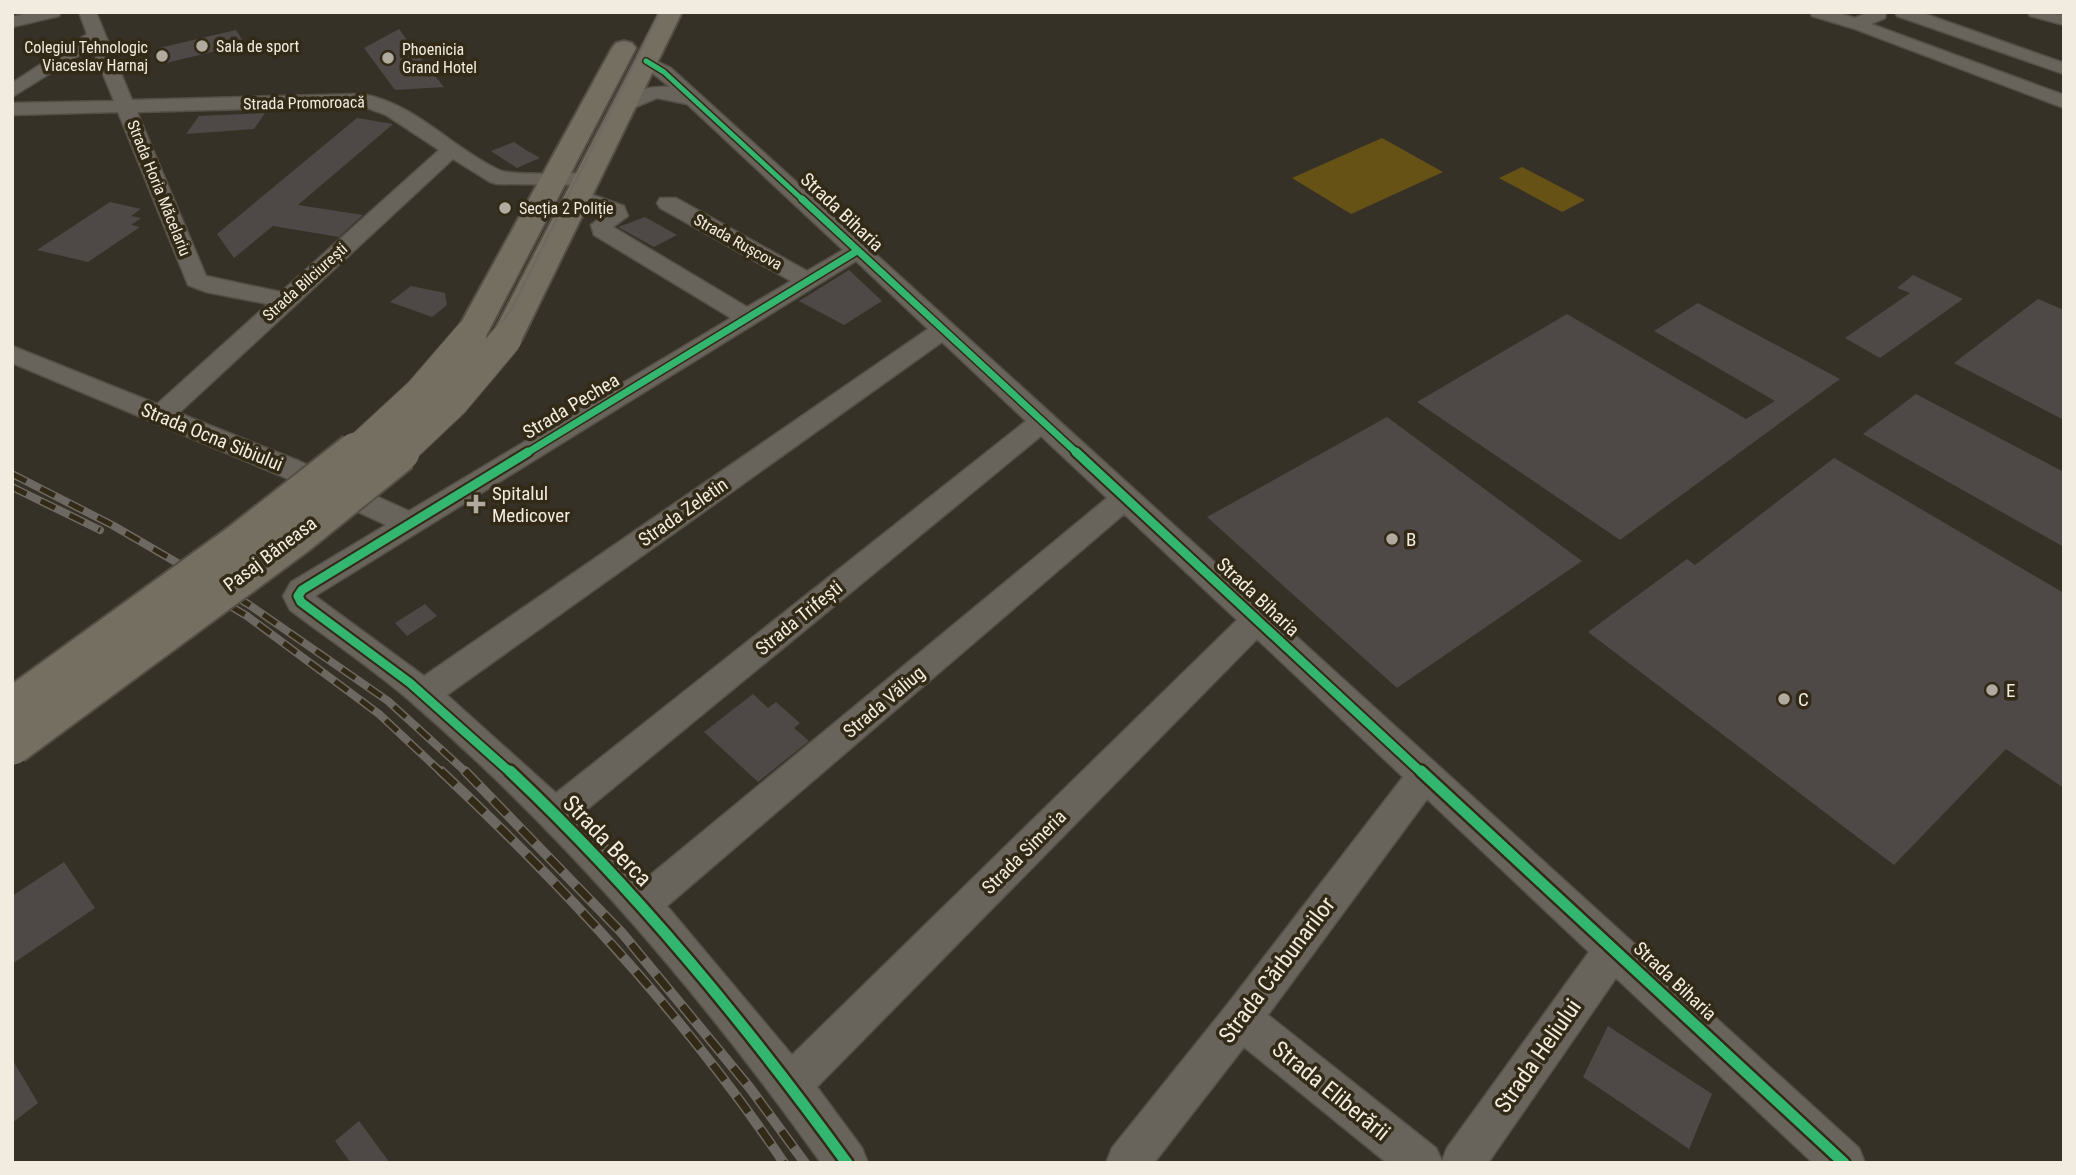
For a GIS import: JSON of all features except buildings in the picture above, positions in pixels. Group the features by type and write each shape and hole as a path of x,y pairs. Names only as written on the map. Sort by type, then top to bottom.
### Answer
{"main road":[{"path":"489,337 573,185 624,105 671,12"},
{"path":"573,185 636,26"},
{"name":"Pasaj Băneasa","path":"12,708 263,525 358,451 421,393 489,337"},
{"name":"Pasaj Băneasa","path":"12,745 282,545 387,463 461,395 489,337"}],"street":[{"path":"12,22 54,12"},
{"name":"Strada Horia Măcelariu","path":"87,12 196,280 206,285 284,300"},
{"path":"1818,12 1849,23 1862,23 1882,12"},
{"path":"1903,12 2064,69"},
{"path":"2036,12 2062,17"},
{"path":"1862,23 1862,27 2064,102"},
{"path":"12,91 97,36"},
{"name":"Strada Biharia","path":"646,61 664,72 1844,1162"},
{"path":"624,105 639,96 662,92 676,93 692,99"},
{"name":"Strada Promoroacă","path":"12,109 362,100 374,102 393,111 497,178 573,185 616,211 617,216 602,225 602,230 748,318"},
{"name":"Strada Bilciurești","path":"161,415 451,150"},
{"name":"Strada Rușcova","path":"668,203 808,281"},
{"name":"Strada Pechea","path":"302,590 857,251"},
{"name":"Strada Zeletin","path":"423,694 943,330"},
{"name":"Strada Ocna Sibiului","path":"12,354 289,468 411,524"},
{"name":"Strada Trifești","path":"556,814 1043,421"},
{"name":"Strada Văliug","path":"641,905 1125,498"},
{"name":"Strada Berca","path":"302,590 298,596 301,602 423,694 556,814 641,905 792,1084 847,1163"},
{"name":"Strada Simeria","path":"792,1084 1256,619"},
{"name":"Strada Cărbunarilor","path":"1127,1163 1425,775"},
{"name":"Strada Heliului","path":"1462,1163 1614,949"},
{"name":"Strada Eliberării","path":"1241,1018 1421,1163"}],"shaded area":[{"path":"1382,138 1443,172 1351,214 1292,178"},
{"path":"1522,167 1585,200 1562,212 1499,178"}],"tram line":[{"path":"12,729 305,514 381,452 451,385 483,348 512,308 660,12"}],"railway":[{"path":"12,474 114,526 248,604 388,701 466,773"},
{"path":"12,487 100,530"},
{"path":"176,574 247,616 379,714 442,773"},
{"path":"441,771 534,862 623,957 707,1058 784,1163"},
{"path":"466,773 622,933 750,1088 805,1163"}],"cycle path":[{"path":"646,61 664,72 747,148 1844,1163"},
{"path":"847,1163 753,1036 597,857 484,747 425,695 301,602 298,596 302,590 857,251"}],"place":[{"name":"Sala de sport","path":"202,46"},
{"name":"Colegiul Tehnologic Viaceslav Harnaj","path":"162,56"},
{"name":"Phoenicia Grand Hotel","path":"388,58"},
{"name":"Secția 2 Poliție","path":"505,208"},
{"name":"Spitalul Medicover","path":"476,504"},
{"name":"B","path":"1392,539"},
{"name":"E","path":"1992,690"},
{"name":"C","path":"1784,699"}]}
